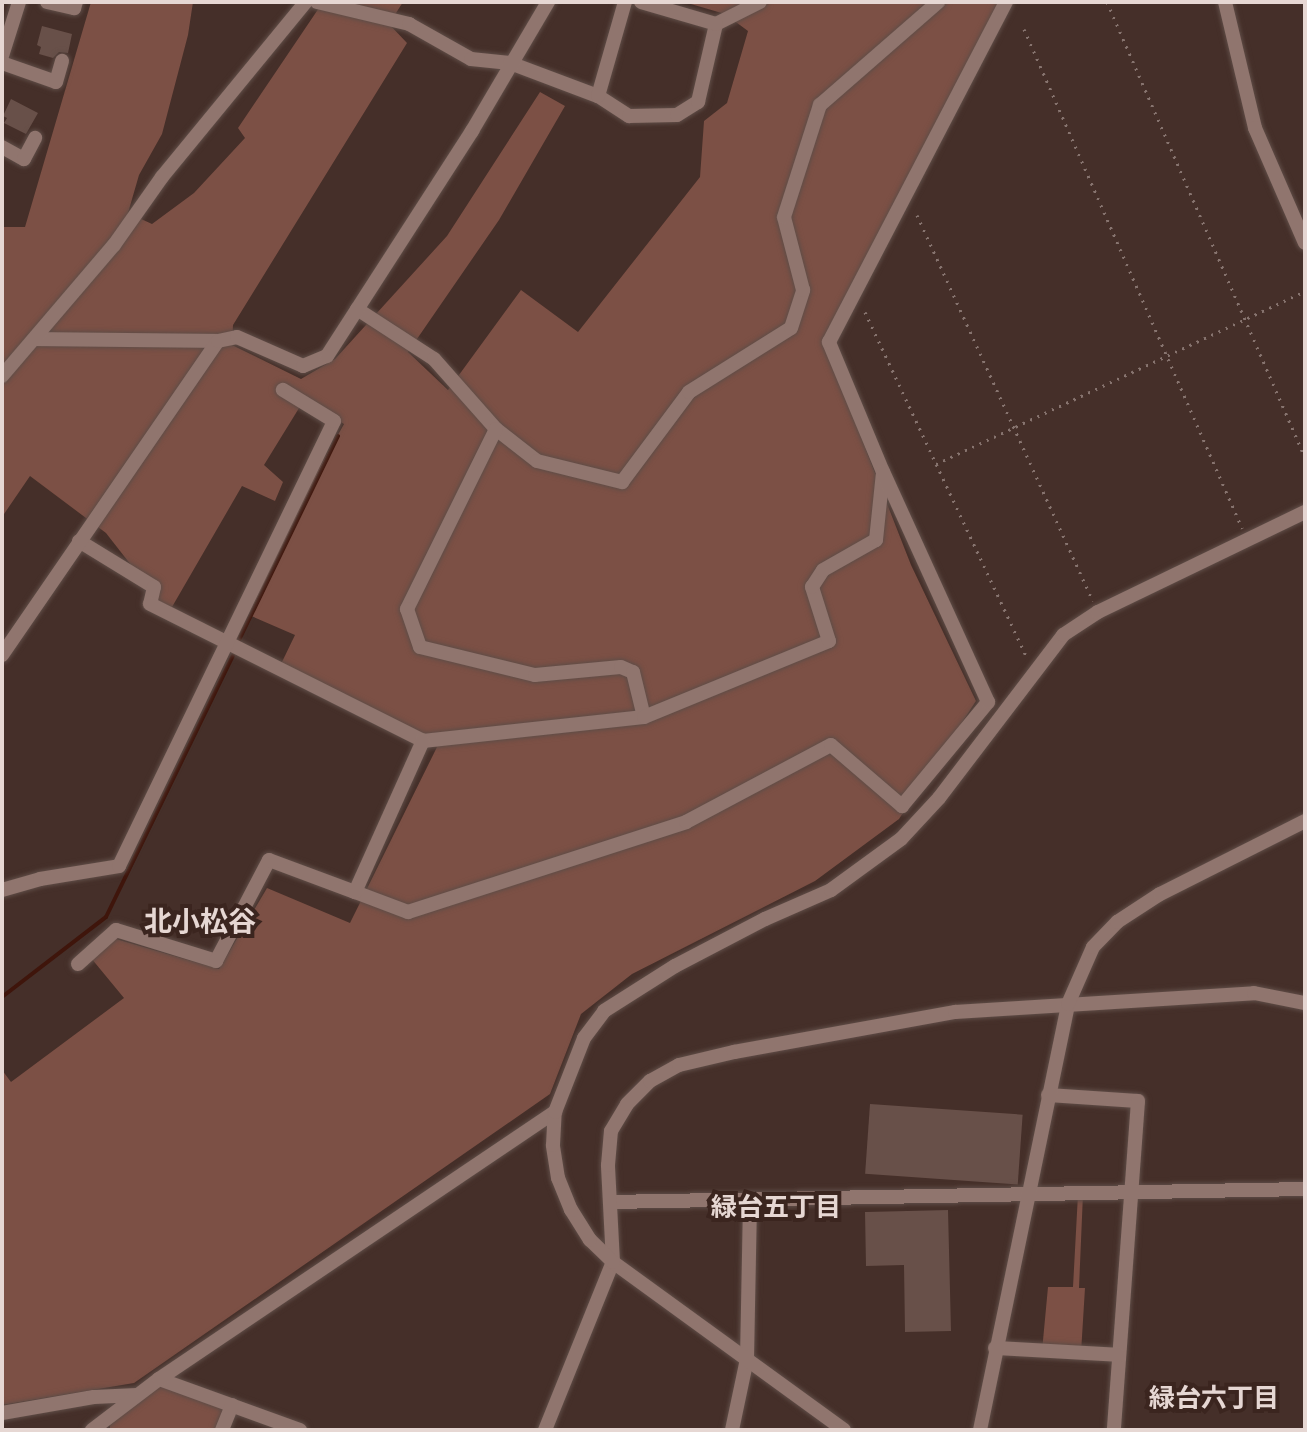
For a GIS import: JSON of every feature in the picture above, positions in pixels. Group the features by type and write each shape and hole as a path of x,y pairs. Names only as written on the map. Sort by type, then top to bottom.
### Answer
{"street":[{"path":"2,56 19,2"},
{"path":"47,2 74,8 76,2"},
{"path":"2,376 37,339 114,245 162,177 306,2"},
{"path":"317,2 409,24 471,59 510,63 598,96 629,116 677,115 698,102 716,24"},
{"path":"37,339 218,341 237,337 303,366 327,356 472,131 548,2"},
{"path":"598,96 625,2"},
{"path":"641,2 716,24 760,2"},
{"path":"357,309 434,359 496,429 537,461 622,482 689,392 791,328 803,290 784,217 820,105 938,2"},
{"path":"78,964 116,930 216,961 269,860 408,912 686,822 831,745 902,806 988,702 883,472 829,342 1006,2"},
{"path":"1225,2 1255,128 1305,243"},
{"path":"2,63 56,82 62,61"},
{"path":"2,147 24,159 35,138"},
{"path":"2,655 218,341"},
{"path":"2,890 40,879 119,866 334,421 283,390"},
{"path":"496,429 407,609 420,647 535,675 621,667 633,672 644,717"},
{"path":"79,541 154,587 150,604 423,741 644,717 829,641 812,587 823,570 876,540 883,472"},
{"path":"844,1430 613,1262 590,1240 571,1210 558,1178 553,1145 555,1112 584,1038 604,1011 675,966 765,919 831,890 901,839 939,798 1063,635 1098,612 1305,512"},
{"path":"355,892 423,741"},
{"path":"980,1430 1068,1004 1093,947 1117,922 1186,880 1305,821"},
{"path":"545,1430 613,1262 611,1131 627,1104 650,1081 679,1065 955,1012 1254,993 1305,1003"},
{"path":"1048,1095 1138,1101 1114,1430"},
{"path":"92,1430 159,1379 555,1112"},
{"path":"610,1202 1305,1189"},
{"path":"732,1430 747,1359 750,1199"},
{"path":"995,1348 1119,1355"},
{"path":"159,1379 300,1430"},
{"path":"2,1413 94,1397 137,1395"},
{"path":"222,1430 232,1405"}],"path":[{"path":"1107,2 1305,458"},
{"path":"1024,29 1247,539"},
{"path":"917,215 1098,612"},
{"path":"936,464 1305,291"},
{"path":"865,312 1033,672"}],"shaded area":[{"path":"91,2 193,2 188,35 162,134 139,175 128,213 152,224 194,193 245,138 238,128 323,2 403,2 389,24 407,43 233,325 232,345 301,379 335,359 447,236 540,92 565,106 499,220 408,352 448,390 521,290 578,332 700,177 704,121 727,103 748,31 725,14 684,2 1000,2 823,340 911,565 976,701 899,819 815,881 632,974 581,1014 550,1094 134,1383 2,1405 2,1070 11,1082 124,998 91,958 116,939 219,969 267,888 350,923 437,747 281,664 295,635 249,615 294,513 344,424 304,400 264,465 283,482 275,501 242,486 172,607 159,601 106,533 30,476 2,517 2,227 25,227"},
{"path":"1078,1194 1083,1194 1079,1288 1085,1288 1081,1353 1042,1351 1048,1287 1073,1287"},
{"path":"159,1379 232,1405 222,1430 110,1430 110,1417"}],"building":[{"path":"42,26 72,34 68,53 59,52 53,58 39,54 41,47 37,45"},
{"path":"11,99 38,113 26,134 4,123 7,118 3,116"},
{"path":"870,1104 1023,1115 1018,1185 865,1174"},
{"path":"948,1210 951,1331 905,1332 904,1265 866,1266 865,1212"}],"waterway":[{"path":"238,642 338,436"},
{"path":"2,997 106,917 233,656"}],"district":[{"name":"北小松谷","path":"200,923"},
{"name":"緑台五丁目","path":"776,1209"},
{"name":"緑台六丁目","path":"1214,1400"}]}
